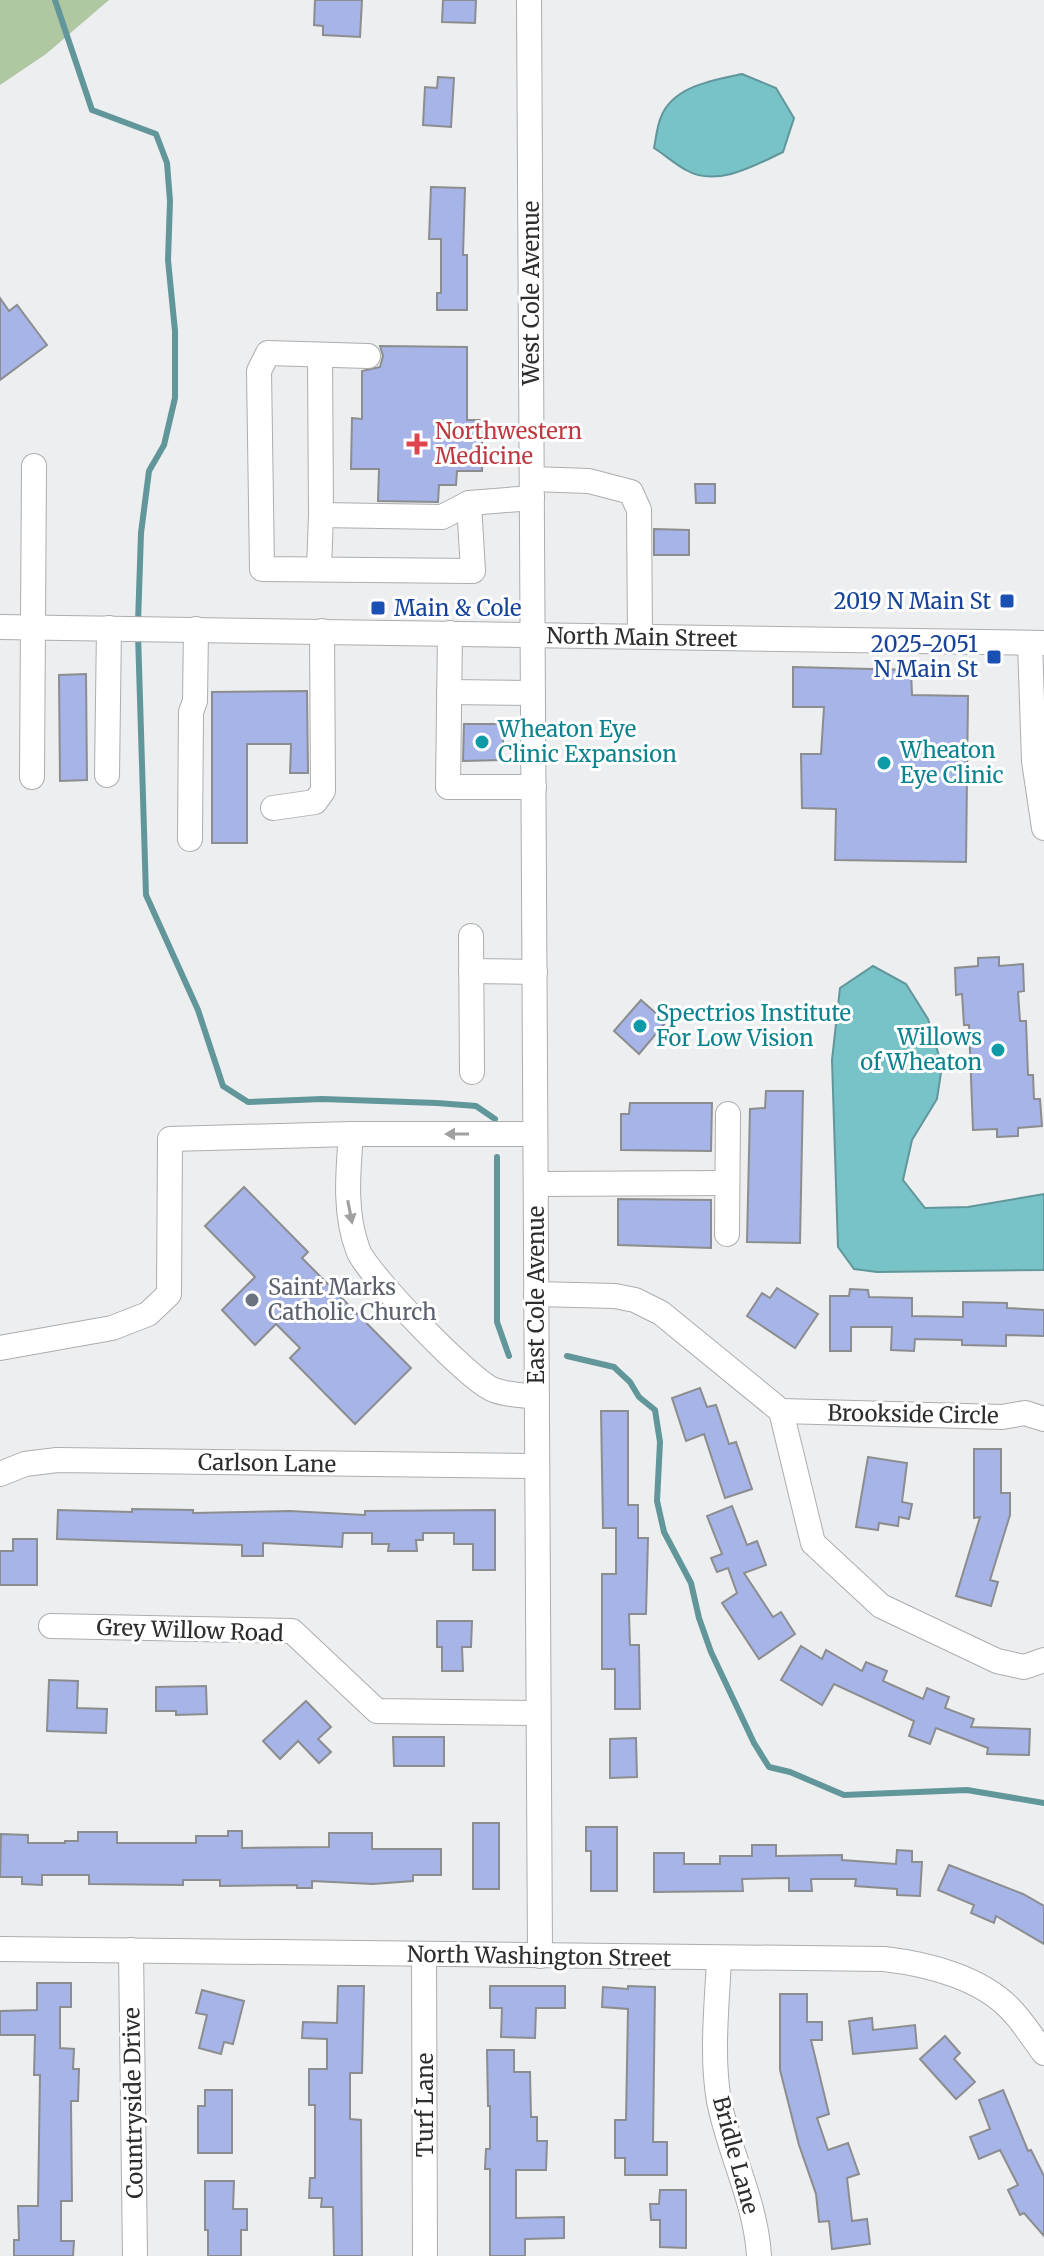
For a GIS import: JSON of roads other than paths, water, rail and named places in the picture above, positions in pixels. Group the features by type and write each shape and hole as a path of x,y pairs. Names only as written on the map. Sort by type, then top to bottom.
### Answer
{"street":[{"name":"West Cole Avenue","path":"529,0 533,635"},
{"path":"368,356 268,353 259,371 262,569 473,571 469,503"},
{"path":"319,569 320,355"},
{"path":"32,777 34,466"},
{"path":"321,515 442,517 469,503 532,489 589,481 631,492 639,510 640,636"},
{"name":"North Main Street","path":"0,627 1037,643"},
{"path":"107,775 113,628"},
{"path":"190,839 191,712 195,701 196,629"},
{"path":"273,808 315,802 323,791 322,631"},
{"path":"450,633 448,787 534,787"},
{"name":"East Cole Avenue","path":"533,635 540,1956"},
{"path":"1037,643 1034,761 1044,828"},
{"path":"449,692 533,693"},
{"path":"471,936 472,1072"},
{"path":"471,971 535,972"},
{"path":"727,1234 728,1114"},
{"path":"0,1348 112,1328 148,1314 169,1294 170,1139 351,1134 535,1134"},
{"path":"351,1134 347,1196 358,1252 458,1364 493,1390 537,1397"},
{"path":"536,1184 727,1183"},
{"path":"536,1294 615,1296 648,1306 678,1326 781,1411 813,1543 881,1606 997,1661 1024,1667 1044,1660"},
{"name":"Brookside Circle","path":"781,1411 1002,1417 1025,1413 1044,1419"},
{"name":"Carlson Lane","path":"0,1474 40,1461 57,1460 537,1466"},
{"name":"Grey Willow Road","path":"51,1626 292,1631 377,1711 538,1713"},
{"name":"North Washington Street","path":"0,1949 719,1959 866,1958 911,1962 943,1971 992,1994 1013,2011 1044,2053"},
{"name":"Countryside Drive","path":"131,1950 135,2256"},
{"name":"Turf Lane","path":"424,1954 425,2256"},
{"name":"Bridle Lane","path":"719,1959 715,2062 719,2099 752,2214 759,2256"}],"water":[{"path":"742,74 776,88 794,118 783,152 736,173 710,177 686,170 654,148 661,117 675,98 696,86"},
{"path":"873,966 906,984 928,1019 942,1066 937,1099 912,1140 903,1180 925,1208 968,1207 1044,1194 1044,1270 877,1272 854,1269 838,1247 832,1060 840,988"}],"waterway":[{"path":"55,0 92,110 156,134 167,163 175,398 164,445 149,471 141,533 138,623"},
{"path":"138,634 146,895 198,1010 223,1086 248,1102 322,1099 437,1103 476,1106 495,1119"},
{"path":"497,1157 497,1322 509,1356"},
{"path":"567,1356 614,1367 630,1382 639,1397 655,1410 660,1442 657,1501 664,1532 691,1583 711,1652 754,1743 769,1767 790,1772 844,1795 967,1790 1044,1803"}],"place":[{"name":"Northwestern Medicine","path":"417,444"},
{"name":"2019 N Main St","path":"1007,601"},
{"name":"Main & Cole","path":"378,608"},
{"name":"2025-2051 N Main St","path":"994,657"},
{"name":"Wheaton Eye Clinic Expansion","path":"482,742"},
{"name":"Wheaton Eye Clinic","path":"884,763"},
{"name":"Spectrios Institute For Low Vision","path":"640,1026"},
{"name":"Willows of Wheaton","path":"998,1050"},
{"name":"Saint Marks Catholic Church","path":"252,1300"}]}
